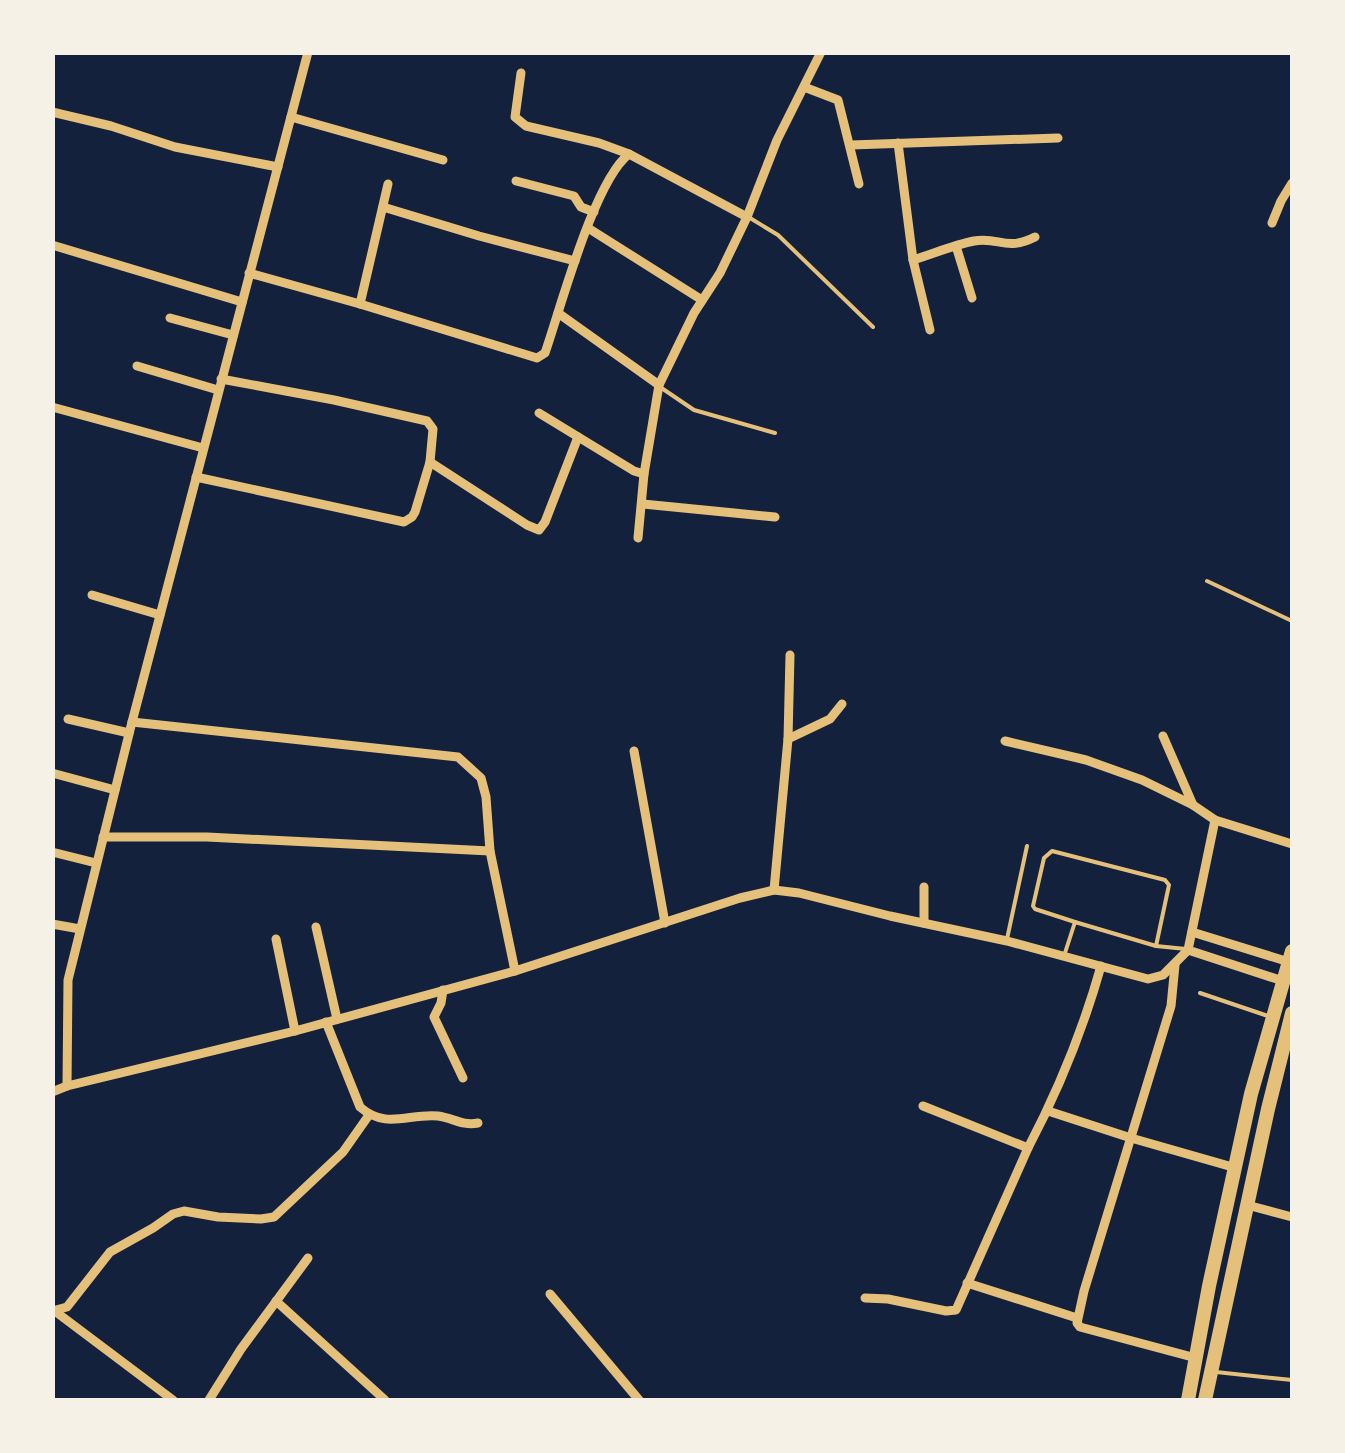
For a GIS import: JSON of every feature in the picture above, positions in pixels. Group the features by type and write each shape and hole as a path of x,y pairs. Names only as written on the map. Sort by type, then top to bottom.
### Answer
{"highway":[{"path":"1188,1400 1251,1094 1291,956"},
{"path":"1206,1400 1292,1013"}],"street":[{"path":"67,1086 68,980 130,727 308,52"},
{"path":"638,538 659,386 674,351 720,273 821,52"},
{"path":"521,73 516,116 522,124 629,154 747,217"},
{"path":"804,87 838,100 860,184"},
{"path":"52,112 175,147 278,167"},
{"path":"291,117 442,160"},
{"path":"850,144 1058,138"},
{"path":"898,143 912,260 930,330"},
{"path":"249,273 537,358 545,353 594,212 614,169 629,154"},
{"path":"516,181 574,196 581,207 594,212"},
{"path":"360,304 388,184"},
{"path":"1272,223 1292,184"},
{"path":"384,206 575,261"},
{"path":"588,228 702,300"},
{"path":"912,260 980,240 1018,245 1036,237"},
{"path":"52,245 242,302"},
{"path":"956,246 972,298"},
{"path":"558,313 659,386"},
{"path":"170,318 233,335"},
{"path":"137,366 218,390"},
{"path":"196,477 404,522 415,512 430,462 432,429 427,421 222,379"},
{"path":"52,407 203,448"},
{"path":"539,413 644,474"},
{"path":"430,462 539,530 578,437"},
{"path":"643,504 775,517"},
{"path":"92,595 160,615"},
{"path":"774,890 788,739 790,655"},
{"path":"788,739 830,719 842,704"},
{"path":"68,719 458,756 480,778 486,797 490,851 516,971"},
{"path":"1163,736 1193,805"},
{"path":"1006,741 1086,760 1142,780 1215,820 1292,844"},
{"path":"634,751 665,923"},
{"path":"52,773 115,790"},
{"path":"52,1092 516,971 774,890 1006,940 1148,979 1163,975 1188,950 1215,820"},
{"path":"102,837 207,837 490,851"},
{"path":"52,852 96,863"},
{"path":"924,887 924,923"},
{"path":"52,924 80,929"},
{"path":"316,927 331,1020 360,1107 369,1115 388,1121 437,1116 465,1125 478,1124"},
{"path":"1192,932 1291,956"},
{"path":"276,939 294,1031"},
{"path":"1188,950 1283,981"},
{"path":"1175,965 1170,1006 1077,1323 1196,1358"},
{"path":"865,1298 956,1310 1048,1111 1079,1036 1100,966"},
{"path":"52,978 68,980"},
{"path":"443,990 434,1017 463,1078"},
{"path":"923,1106 1028,1148"},
{"path":"1048,1111 1236,1168"},
{"path":"54,1312 68,1306 110,1252 173,1214 184,1211 218,1217 274,1217 343,1152 369,1115"},
{"path":"1247,1205 1292,1217"},
{"path":"209,1400 308,1258"},
{"path":"968,1283 1077,1318"},
{"path":"550,1294 640,1400"},
{"path":"276,1301 385,1400"},
{"path":"54,1312 173,1400"}],"lane":[{"path":"747,217 778,235 873,327"},
{"path":"659,386 694,410 775,433"},
{"path":"1207,581 1292,621"},
{"path":"1006,940 1026,846"},
{"path":"1156,946 1168,886 1165,880 1052,851 1044,858 1034,910 1156,946 1188,950"},
{"path":"1064,956 1075,922"},
{"path":"1200,993 1273,1018"},
{"path":"1212,1372 1292,1380"}]}
